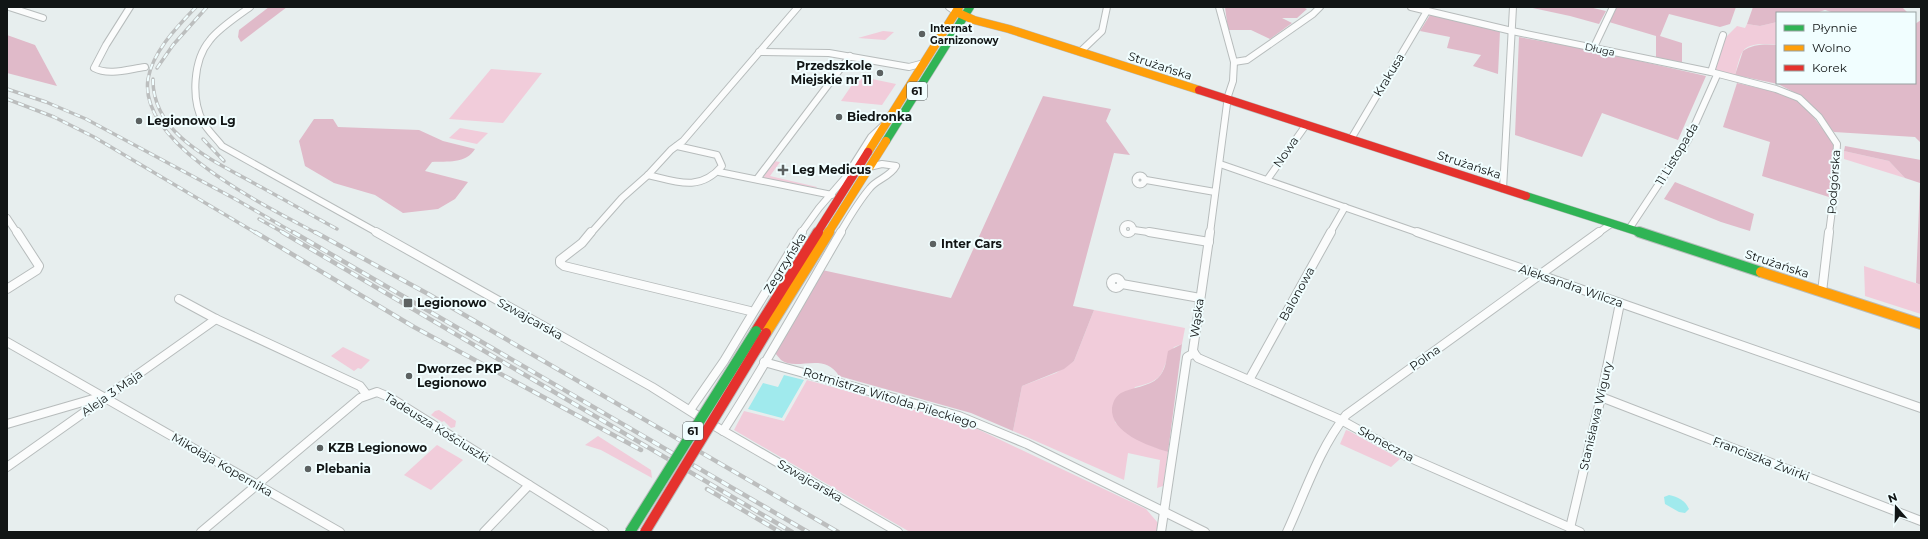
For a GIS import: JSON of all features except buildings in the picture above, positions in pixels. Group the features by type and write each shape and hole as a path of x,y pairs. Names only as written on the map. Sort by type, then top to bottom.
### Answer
{"main road":[{"name":"Strużańska","path":"960,10 1009,29 1921,324"},
{"name":"Zegrzyńska","path":"630,532 886,123 960,10"},
{"name":"Zegrzyńska","path":"644,532 877,155 960,10"}],"street":[{"path":"9,7 43,18"},
{"path":"130,7 106,45 94,68 98,70 115,71 145,67"},
{"name":"Szwajcarska","path":"250,7 210,39 206,44 195,81 199,112 202,120 222,146 635,377 724,431 898,532"},
{"path":"752,313 747,310 564,266 560,263 563,257 582,243 622,198 648,175 671,150 683,141 798,7"},
{"path":"1080,52 1102,31 1107,7"},
{"name":"Wąska","path":"1161,532 1187,357 1194,353 1193,350 1200,298 1229,100 1228,96 1233,81 1234,62 1219,7"},
{"path":"1234,62 1247,60 1313,14 1320,7"},
{"name":"Długa","path":"1411,7 1512,31 1594,47 1714,74 1788,93"},
{"path":"1503,189 1513,7"},
{"path":"1594,47 1613,7"},
{"name":"Krakusa","path":"1351,140 1428,11"},
{"name":"11 Listopada","path":"1629,229 1688,140 1714,74 1723,35"},
{"path":"759,52 822,52 909,67 924,63"},
{"path":"757,179 850,56"},
{"path":"909,67 916,76"},
{"name":"Podgórska","path":"1788,93 1799,98 1811,108 1819,117 1837,144 1834,195 1822,292"},
{"path":"690,410 752,316 752,313 819,208 840,186 875,131 886,123"},
{"name":"Nowa","path":"1267,180 1306,125"},
{"path":"648,175 686,184 694,184 711,179 719,172 722,166 717,155 677,146"},
{"path":"877,155 882,164"},
{"path":"724,431 860,200 871,186 893,172 896,166 882,164 869,167"},
{"name":"Aleksandra Wilcza","path":"1220,164 1921,408"},
{"path":"719,172 832,195"},
{"path":"1146,180 1215,192"},
{"name":"Balonowa","path":"1249,380 1345,207"},
{"path":"7,218 39,266 37,270 7,288"},
{"name":"Polna","path":"1287,532 1326,445 1341,420 1358,406 1611,224"},
{"path":"1134,230 1209,242"},
{"path":"1122,284 1200,298"},
{"name":"Tadeusza Kościuszki","path":"179,299 216,319 360,386 367,395 382,393 604,532"},
{"name":"Stanisława Wigury","path":"1570,528 1601,397 1620,303"},
{"name":"Aleja 3 Maja","path":"7,467 216,319"},
{"name":"Mikołaja Kopernika","path":"7,342 340,532"},
{"name":"Słoneczna","path":"1194,353 1198,358 1341,420 1398,453 1580,532"},
{"name":"Rotmistrza Witolda Pileckiego","path":"764,362 959,416 1027,444 1205,532"},
{"path":"201,532 360,398 367,395"},
{"name":"Franciszka Żwirki","path":"1601,397 1921,521"},
{"path":"7,424 93,399 103,398"},
{"path":"484,532 530,485"}],"shaded area":[{"path":"269,7 287,7 241,42 238,37 239,30"},
{"path":"1225,7 1302,7 1307,9 1297,18 1282,18 1292,23 1270,39 1251,30 1228,30"},
{"path":"1528,7 1589,7 1606,11 1599,24"},
{"path":"1616,7 1736,7 1730,24 1720,27 1669,14 1660,36 1682,43 1682,64 1656,58 1656,36 1609,22"},
{"path":"1753,7 1902,7 1907,12 1831,12 1825,10 1819,12 1776,12 1776,22 1760,26 1747,24"},
{"path":"1430,15 1500,31 1498,74 1473,66 1481,55 1447,48 1450,37 1420,31"},
{"path":"1921,20 1921,143 1915,137 1834,132 1801,96 1778,84 1916,84 1916,23"},
{"path":"1776,22 1776,45 1759,44 1746,48 1740,56 1735,75 1715,70 1725,38 1737,26 1745,28 1747,24 1760,26"},
{"path":"883,31 894,32 885,40 858,38"},
{"path":"7,35 35,45 57,86 7,73"},
{"path":"1519,37 1591,50 1706,76 1678,140 1602,113 1582,157 1515,135"},
{"path":"1776,45 1776,84 1735,75 1743,51 1755,46"},
{"path":"491,69 542,73 503,123 449,119"},
{"path":"858,76 896,84 882,105 841,101"},
{"path":"1737,83 1793,96 1806,107 1834,144 1829,197 1762,176 1770,142 1723,127"},
{"path":"1043,96 1111,109 1106,121 1130,155 1114,153 1073,306 1094,310 1074,361 1064,369 1022,386 1013,431 971,413 839,376 833,369 826,365 818,363 795,364 787,363 781,360 775,353 822,270 951,298"},
{"path":"314,119 333,119 338,127 419,130 443,141 475,149 467,157 456,161 432,162 425,171 468,182 455,199 438,209 403,213 375,195 334,183 305,166 299,141"},
{"path":"460,128 488,133 477,144 449,138"},
{"path":"1845,146 1921,160 1921,285 1916,283 1920,183 1905,178 1889,161 1844,151"},
{"path":"1844,151 1889,161 1905,178 1844,159"},
{"path":"774,161 780,162 770,176 817,187 764,178"},
{"path":"1675,182 1754,214 1750,231 1721,222 1664,199"},
{"path":"1864,266 1921,285 1921,314 1865,296"},
{"path":"1094,310 1185,328 1182,344 1174,347 1162,373 1154,381 1135,387 1115,422 1140,440 1168,452 1163,486 1157,488 1160,460 1128,453 1124,480 1013,431 1022,386 1056,373 1074,361"},
{"path":"1182,344 1168,452 1141,442 1124,431 1117,425 1113,417 1112,408 1115,399 1121,393 1150,383 1158,378 1164,369 1168,351"},
{"path":"343,347 370,360 361,369 358,368 354,371 331,356"},
{"path":"807,380 969,425 1146,509 1158,523 1158,532 910,532 734,430 744,411 784,421"},
{"path":"439,410 456,421 455,427 451,428 444,421 442,422 431,415 435,411"},
{"path":"1346,430 1400,459 1391,467 1340,444"},
{"path":"598,436 651,470 652,478 601,450 585,445"},
{"path":"437,445 463,460 431,490 404,475"}],"water":[{"path":"784,375 804,380 782,418 748,409 763,383 778,387"},
{"path":"1669,495 1681,499 1689,509 1685,513 1679,512 1665,504 1664,497"}],"railway":[{"path":"196,7 167,40 155,59 148,79 150,104 163,127 184,150 210,171 268,207 316,233"},
{"path":"157,68 173,45 207,7"},
{"path":"153,79 156,99 163,116 175,132 190,145 207,157 337,229"},
{"path":"7,89 46,102 86,119 237,200 294,233"},
{"path":"7,99 54,117 94,137 256,233"},
{"path":"203,139 224,161"},
{"path":"259,219 284,233"},
{"path":"255,232 414,327 641,450"},
{"path":"282,232 792,532"},
{"path":"293,232 808,532"},
{"path":"315,232 430,295 838,532"},
{"path":"707,489 780,532"}],"traffic: fast":[{"path":"886,141 970,7"},
{"path":"1526,196 1761,272"},
{"path":"630,532 756,331"}],"traffic: slow":[{"path":"868,152 959,7"},
{"path":"956,12 974,20 1009,29 1199,90"},
{"path":"766,333 886,141"},
{"path":"1761,272 1921,324"}],"traffic: jam":[{"path":"1199,90 1526,196"},
{"path":"756,331 868,152"},
{"path":"645,532 766,333"}],"place":[{"name":"Internat Garnizonowy","path":"922,34"},
{"name":"Przedszkole Miejskie nr 11","path":"880,73"},
{"name":"Biedronka","path":"839,117"},
{"name":"Legionowo Lg","path":"139,121"},
{"name":"Leg Medicus","path":"783,170"},
{"name":"Inter Cars","path":"933,244"},
{"name":"Legionowo","path":"408,303"},
{"name":"Dworzec PKP Legionowo","path":"409,376"},
{"name":"KZB Legionowo","path":"320,448"},
{"name":"Plebania","path":"308,469"}]}
